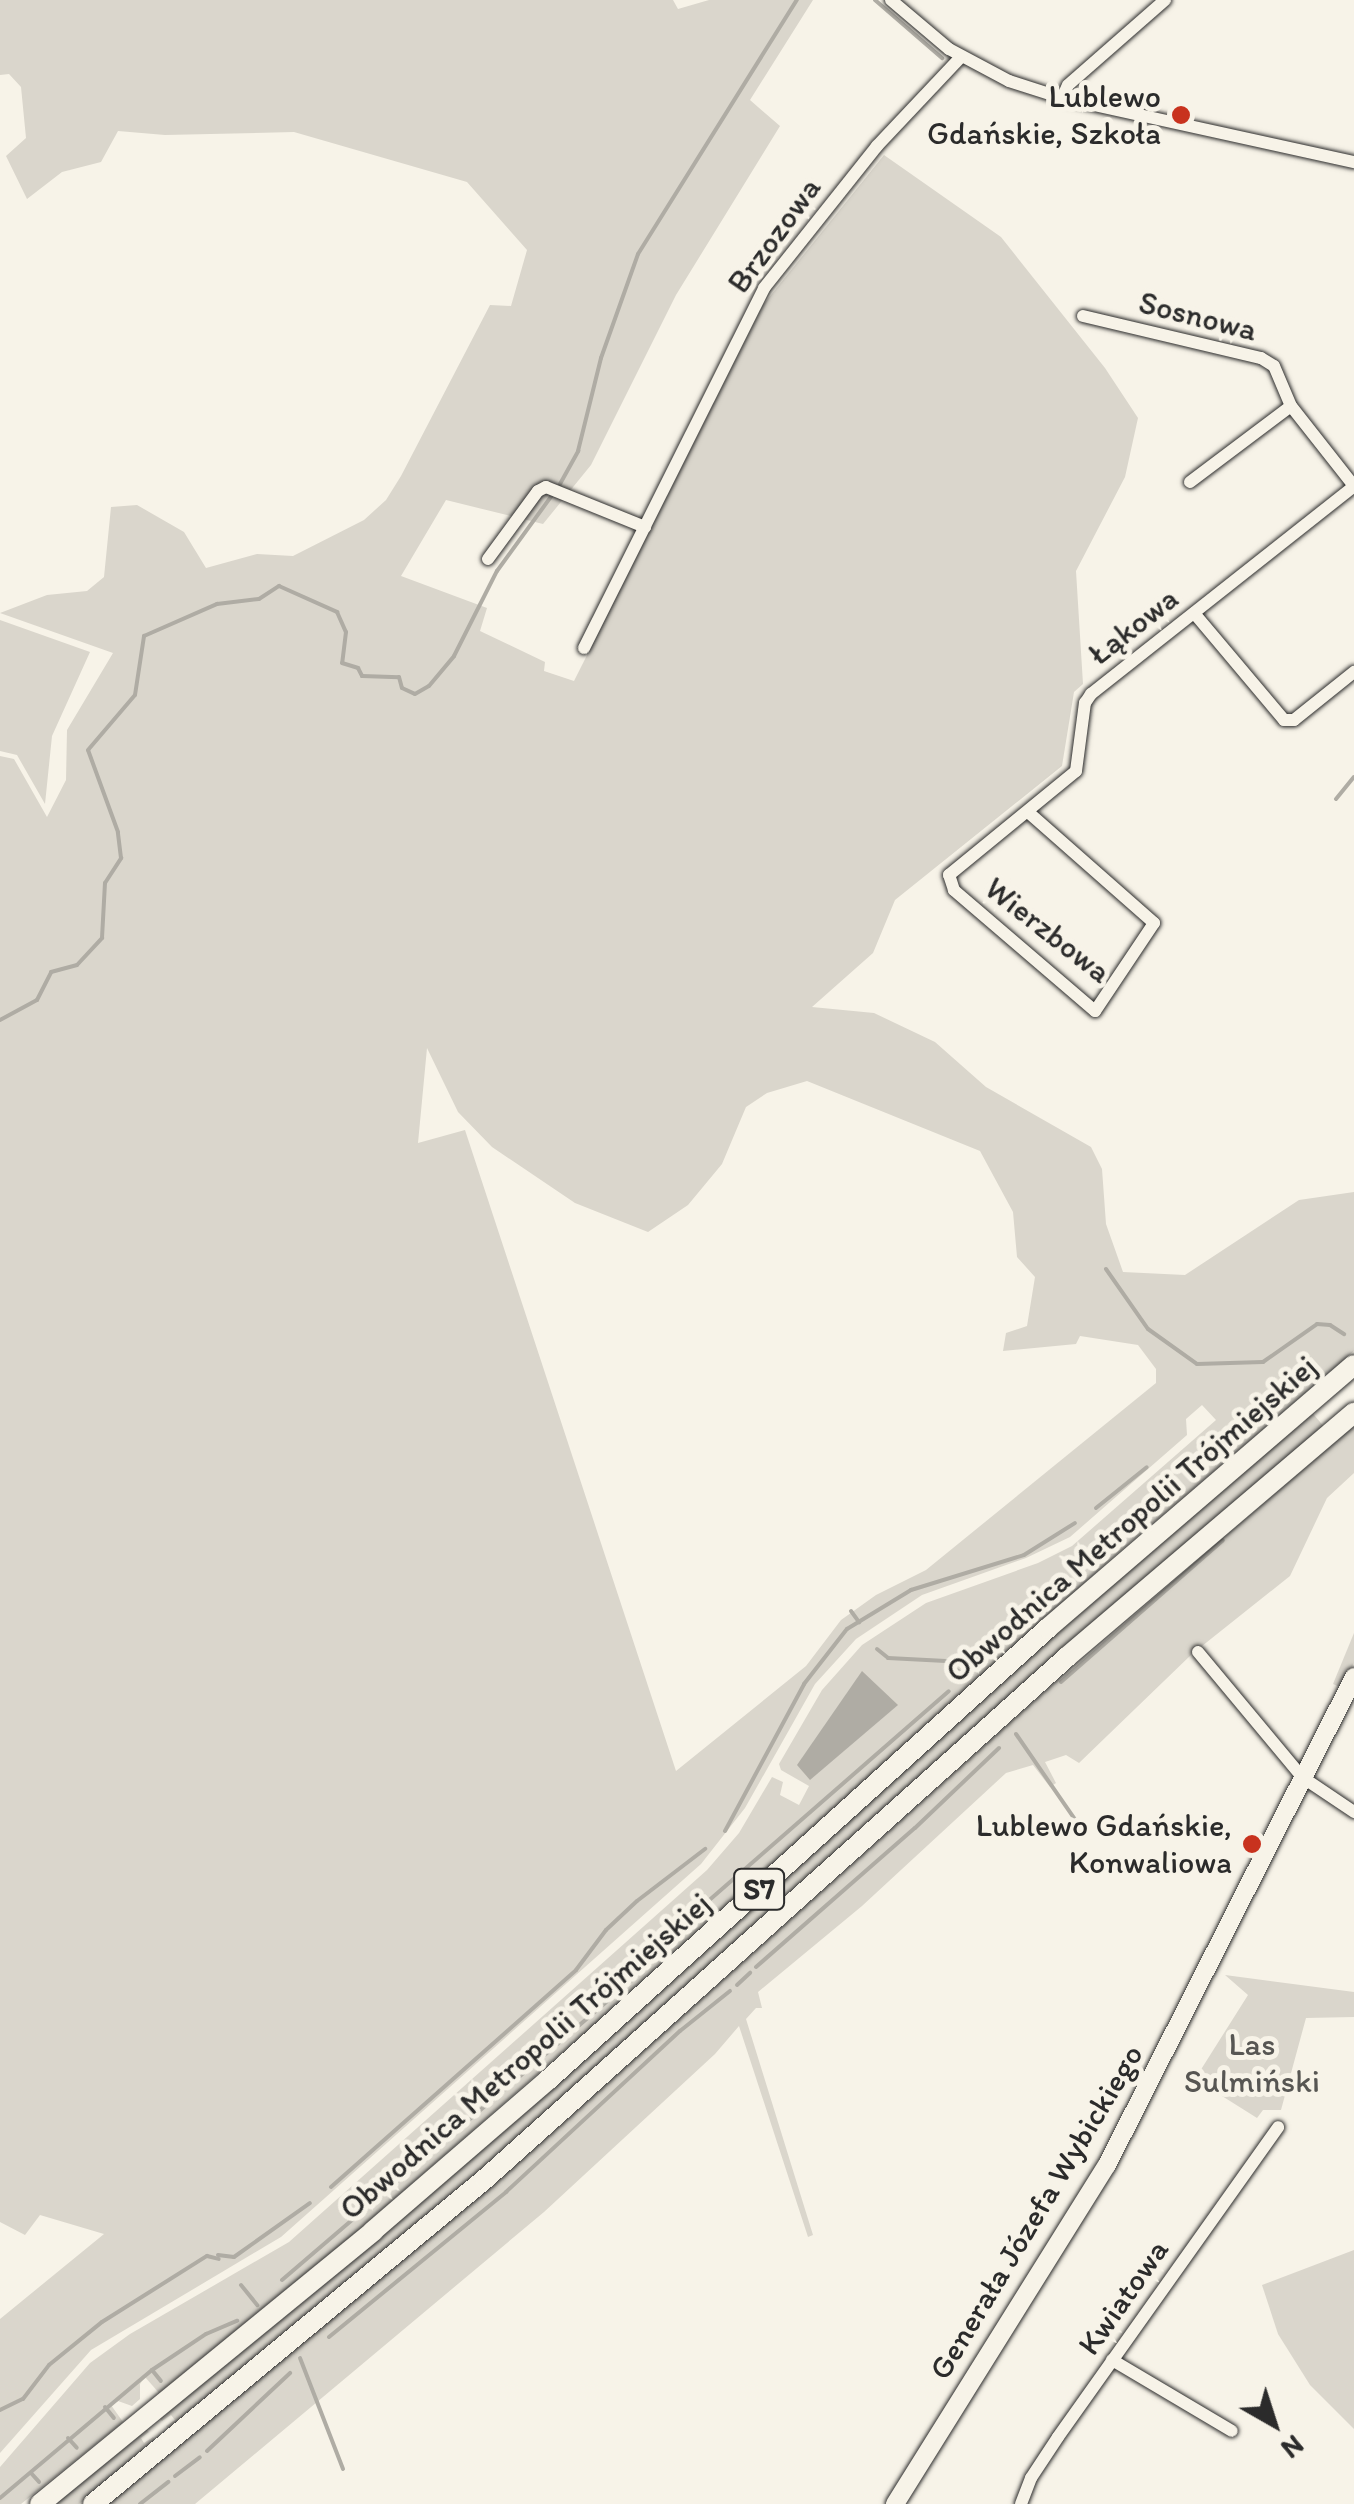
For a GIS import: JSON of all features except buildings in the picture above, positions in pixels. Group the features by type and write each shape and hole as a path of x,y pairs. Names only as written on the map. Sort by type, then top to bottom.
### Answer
{"highway":[{"name":"Obwodnica Metropolii Trójmiejskiej","path":"40,2504 548,2080 1048,1628 1354,1364"},
{"name":"Obwodnica Metropolii Trójmiejskiej","path":"93,2504 484,2180 1067,1657 1354,1413"}],"main road":[{"name":"Generała Józefa Wybickiego","path":"895,2504 1107,2164 1354,1677"}],"street":[{"path":"891,0 961,57 1009,81 1062,98 1354,162"},
{"path":"1062,98 1068,85 1165,0"},
{"name":"Brzozowa","path":"584,648 764,288 877,146 961,57"},
{"name":"Sosnowa","path":"1083,316 1260,358 1274,366 1291,406 1354,486"},
{"path":"1190,482 1291,406"},
{"name":"Łąkowa","path":"949,875 1076,771 1085,703 1091,694 1354,486"},
{"path":"488,559 538,490 546,487 645,526"},
{"path":"1194,613 1284,720 1294,720 1354,672"},
{"name":"Wierzbowa","path":"949,875 954,890 1095,1011 1154,923 1028,812"},
{"path":"1198,1652 1302,1777 1354,1812"},
{"name":"Kwiatowa","path":"1021,2504 1031,2478 1278,2126"},
{"path":"1112,2360 1232,2431"}],"green space":[{"path":"0,0 673,0 678,9 709,0 813,0 750,100 780,126 676,295 591,465 543,524 446,500 401,576 487,608 480,631 545,662 544,671 574,681 763,305 884,155 1001,237 1105,368 1138,418 1125,477 1076,571 1083,684 1074,692 1062,766 895,900 873,953 812,1007 874,1013 935,1042 986,1087 1091,1147 1102,1169 1106,1224 1123,1272 1185,1275 1299,1200 1354,1192 1354,1351 1112,1558 620,2002 356,2232 159,2393 145,2377 140,2384 140,2399 132,2406 118,2401 111,2405 123,2422 21,2504 0,2504 0,2467 90,2363 130,2334 289,2242 707,1870 739,1833 772,1777 783,1782 780,1795 799,1805 809,1786 781,1770 779,1764 822,1690 862,1645 926,1603 1038,1563 1072,1546 1216,1420 1202,1405 1186,1419 1187,1435 1070,1537 1026,1558 922,1595 856,1639 815,1684 745,1808 701,1864 281,2237 91,2350 0,2453 0,2319 104,2234 40,2215 25,2235 0,2222 0,756 14,759 47,817 66,780 67,730 113,653 0,613 47,595 87,591 104,577 111,507 137,505 184,532 206,568 257,554 293,556 364,520 386,500 401,476 490,305 511,306 527,250 467,182 294,132 165,135 118,131 101,162 62,172 27,199 6,156 26,138 21,87 9,74 0,75","holes":["427,1048 458,1112 492,1147 575,1203 648,1232 688,1205 722,1164 746,1107 767,1093 807,1081 980,1151 1013,1212 1017,1257 1035,1277 1027,1326 1006,1333 1003,1351 1076,1344 1080,1336 1138,1345 1156,1369 1156,1383 926,1570 876,1595 841,1620 806,1666 676,1771 465,1130 418,1143"]},
{"path":"0,620 90,652 52,736 45,804 17,755 0,751"},
{"path":"1310,1410 1325,1428 551,2112 170,2431 166,2426 175,2420 171,2415 162,2421 158,2416"},
{"path":"1354,1426 1354,1473 1327,1498 1290,1576 1192,1654 1079,1763 1066,1755 1045,1762 1056,1783 1050,1787 1033,1765 1006,1773 862,1906 758,1992 762,2008 756,2008 746,2019 813,2235 808,2237 739,2026 715,2054 544,2212 195,2504 107,2504 514,2167 1059,1679"},
{"path":"1354,1633 1354,1663 1342,1688 1333,1684"},
{"name":"Las Sulmiński","path":"1225,1975 1354,1992 1354,2017 1306,2018 1281,2110 1263,2110 1257,2118 1195,2079 1248,1995"},
{"path":"1354,2250 1354,2429 1310,2385 1278,2334 1262,2285"},
{"path":"144,2427 149,2432 141,2438 144,2443 153,2437 157,2442 79,2504 49,2504"}],"shaded area":[{"path":"862,1671 898,1705 810,1780 797,1765"}],"waterway":[{"path":"560,484 578,451 601,358 638,254 797,0"},
{"path":"875,0 942,58"},
{"path":"0,1020 37,1000 51,972 77,965 102,938 105,883 121,858 118,832 88,750 135,695 144,636 217,604 259,599 279,586 337,612 346,632 342,663 358,668 362,676 399,677 402,688 415,694 429,686 454,656 497,571 553,494"},
{"path":"1336,799 1354,777"},
{"path":"1106,1269 1148,1329 1197,1364 1263,1362 1317,1324 1330,1325 1344,1334"},
{"path":"1096,1508 1147,1467"},
{"path":"725,1831 804,1684 847,1629 911,1590 1024,1555 1075,1523"},
{"path":"1061,1682 1223,1540"},
{"path":"851,1611 859,1622"},
{"path":"877,1649 888,1658 946,1661 962,1674"},
{"path":"706,1903 949,1691"},
{"path":"1016,1734 1078,1824"},
{"path":"756,1967 915,1828 999,1748"},
{"path":"331,2187 576,1970 606,1930 637,1901 705,1849"},
{"path":"682,1924 699,1909"},
{"path":"282,2280 633,1979 675,1930"},
{"path":"737,1985 750,1973"},
{"path":"329,2337 506,2192 680,2031 730,1991"},
{"path":"218,2255 234,2257 310,2203"},
{"path":"0,2410 23,2399 49,2365 102,2322 207,2256 219,2259"},
{"path":"241,2285 257,2305"},
{"path":"0,2498 152,2370 206,2334 237,2321"},
{"path":"300,2358 343,2469"},
{"path":"152,2370 161,2381"},
{"path":"207,2451 290,2373"},
{"path":"105,2407 114,2418"},
{"path":"68,2438 77,2448"},
{"path":"175,2476 200,2457"},
{"path":"31,2473 39,2482"},
{"path":"140,2504 168,2482"}],"place":[{"name":"Lublewo Gdańskie, Szkoła","path":"1181,115"},
{"name":"Lublewo Gdańskie, Konwaliowa","path":"1252,1844"}]}
